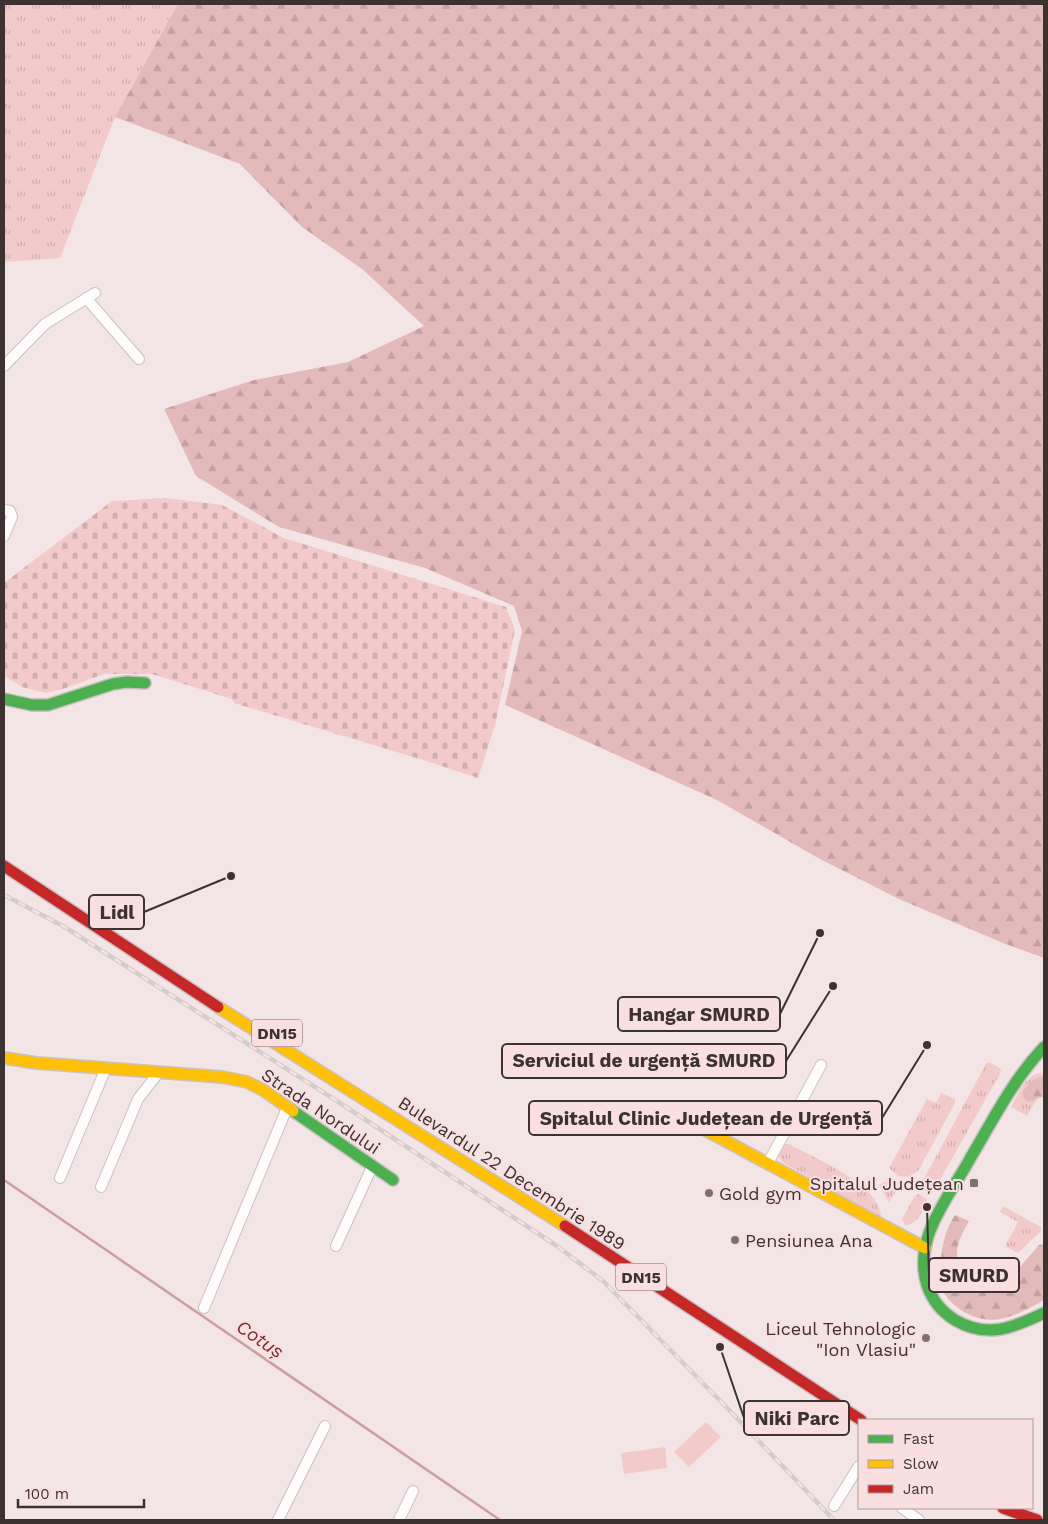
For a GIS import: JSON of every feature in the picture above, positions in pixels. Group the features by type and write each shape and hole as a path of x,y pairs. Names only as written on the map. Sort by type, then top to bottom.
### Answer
{"main road":[{"path":"4,699 32,706 48,705 114,684 127,682 145,683"},
{"name":"Bulevardul 22 Decembrie 1989","path":"4,866 153,963 175,980 550,1217 859,1419"},
{"path":"1044,1047 1019,1075 936,1218 925,1248 924,1271 929,1292 940,1310 963,1326 984,1331 1008,1330 1044,1314"},
{"name":"Strada Nordului","path":"4,1058 37,1063 234,1078 247,1082 263,1090 372,1167 394,1180"},
{"path":"670,1111 925,1248"},
{"path":"1004,1512 1037,1520"}],"street":[{"path":"4,366 45,324 90,295 139,359"},
{"path":"4,510 10,511 12,517 4,536"},
{"path":"768,1163 821,1065"},
{"path":"60,1178 106,1068"},
{"path":"101,1187 138,1099 159,1072"},
{"path":"204,1308 287,1108"},
{"path":"336,1246 372,1167"},
{"path":"278,1520 325,1426"},
{"path":"834,1506 858,1471"},
{"path":"398,1520 413,1491"},
{"path":"903,1509 918,1520"}],"green space":[{"path":"4,4 178,4 115,117 60,258 4,262"},
{"path":"178,4 1044,4 1044,958 1003,943 899,899 818,858 717,800 505,705 522,631 514,606 425,568 279,527 196,476 164,409 254,380 348,362 424,326 362,269 302,227 240,164 115,117"},
{"path":"166,498 222,505 284,538 506,607 515,630 495,725 478,778 234,703 232,699 152,674 104,674 46,693 22,687 4,676 4,583 112,501"},
{"path":"989,1062 1000,1068 1001,1072 933,1192 930,1193 922,1190 920,1186 986,1064"},
{"path":"1040,1073 1044,1075 1044,1097 1038,1097 1027,1116 1011,1107 1026,1081"},
{"path":"1041,1077 1044,1078 1044,1097 1028,1102 1024,1099 1022,1092 1032,1081"},
{"path":"941,1093 955,1099 955,1103 918,1171 908,1177 898,1176 889,1168 927,1099 936,1103"},
{"path":"784,1144 789,1144 853,1179 874,1199 881,1215 880,1217 782,1162 777,1153"},
{"path":"887,1181 895,1187 896,1191 889,1202 879,1185"},
{"path":"918,1194 927,1199 924,1208 913,1223 905,1225 902,1219"},
{"path":"1003,1206 1041,1227 1041,1231 1018,1253 1005,1246 1018,1222 1000,1212"},
{"path":"955,1215 969,1221 957,1251 963,1270 974,1276 986,1275 992,1271 1013,1275 1039,1245 1044,1244 1044,1300 1015,1315 991,1320 968,1314 954,1304 943,1292 938,1277 947,1230"},
{"path":"706,1422 721,1437 689,1467 674,1452"},
{"path":"665,1447 667,1468 624,1474 621,1453"}],"waterway":[{"name":"Cotuș","path":"4,1180 500,1520"}],"railway":[{"path":"4,895 63,926 340,1103 557,1246 603,1281 834,1520"}],"traffic: fast":[{"path":"4,699 32,705 48,705 113,684 127,682 145,683"},
{"path":"1044,1047 1013,1086 944,1202 929,1234 924,1268 927,1285 938,1305 950,1317 967,1326 978,1329 1000,1329 1011,1327 1044,1313"},
{"path":"293,1111 393,1180"}],"traffic: slow":[{"path":"218,1007 565,1226"},
{"path":"4,1058 37,1063 222,1077 247,1082 263,1090 293,1111"},
{"path":"670,1111 925,1248"}],"traffic: jam":[{"path":"4,866 218,1007"},
{"path":"565,1226 859,1419"},
{"path":"1006,1509 1037,1520"}],"place":[{"name":"Lidl","path":"231,876"},
{"name":"Hangar SMURD","path":"820,933"},
{"name":"Serviciul de urgență SMURD","path":"833,986"},
{"name":"Spitalul Clinic Județean de Urgență","path":"927,1045"},
{"name":"Spitalul Județean","path":"974,1183"},
{"name":"Gold gym","path":"709,1193"},
{"name":"SMURD","path":"927,1207"},
{"name":"Pensiunea Ana","path":"735,1240"},
{"name":"Liceul Tehnologic \"Ion Vlasiu\"","path":"926,1338"},
{"name":"Niki Parc","path":"720,1347"}]}
